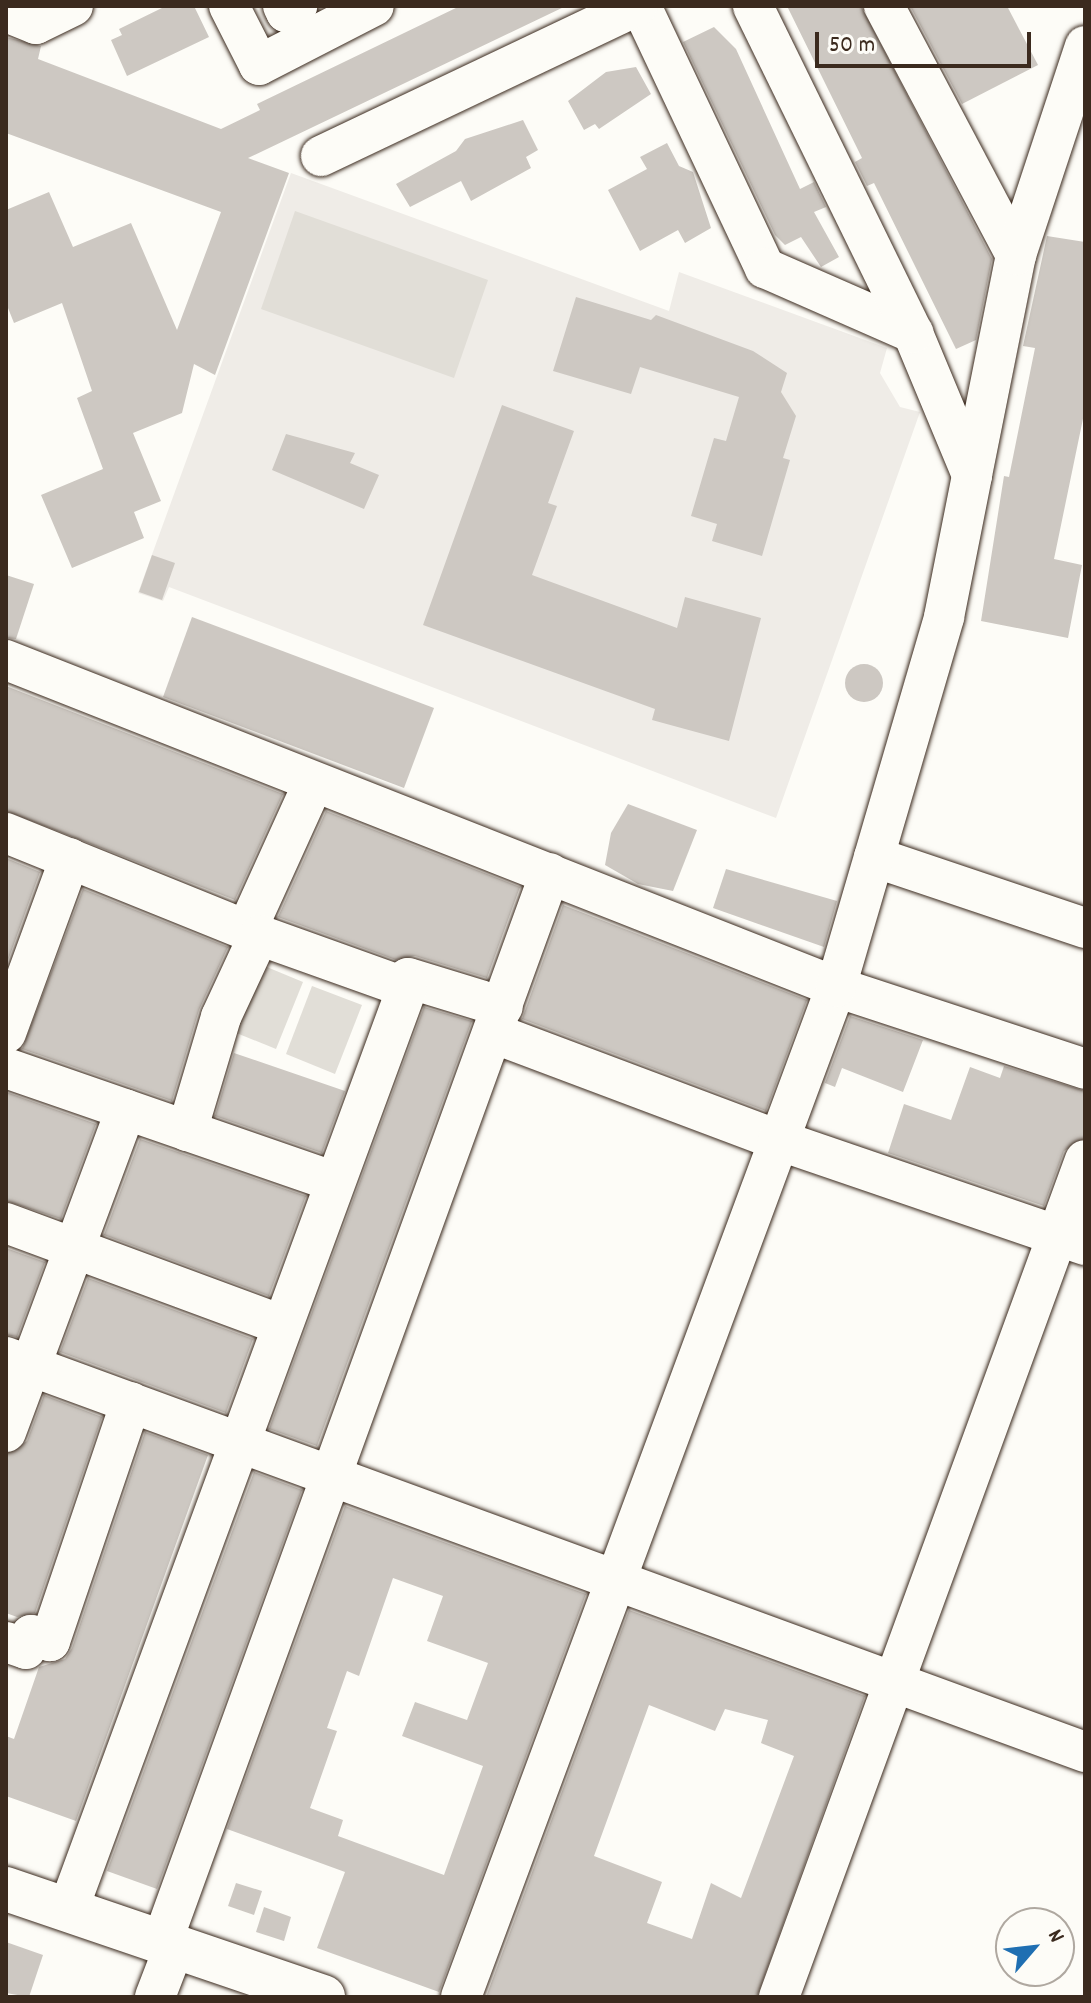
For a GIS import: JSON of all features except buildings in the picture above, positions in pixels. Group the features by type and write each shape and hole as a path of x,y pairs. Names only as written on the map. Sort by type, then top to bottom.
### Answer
{"main road":[{"path":"6,1889 323,1997"}],"street":[{"path":"6,12 36,24 73,6"},
{"path":"229,6 259,65 313,14"},
{"path":"283,6 286,12 313,14 374,6"},
{"path":"321,156 639,6 765,268 913,333"},
{"path":"753,6 913,333 972,475"},
{"path":"884,6 1016,255"},
{"path":"461,1997 612,1579 836,987 944,617 1016,255 1085,46"},
{"path":"6,660 313,784 550,873 836,987 1085,1069"},
{"path":"187,1131 221,1017 313,784"},
{"path":"6,833 407,988"},
{"path":"874,857 1085,928"},
{"path":"6,1033 70,858"},
{"path":"155,1997 168,1944 550,873"},
{"path":"68,1910 407,988 408,978 778,1140 1071,1240"},
{"path":"6,1068 335,1182"},
{"path":"6,1432 18,1361 74,1248 126,1110"},
{"path":"779,1997 897,1680 1071,1240 1085,1160"},
{"path":"6,1223 282,1325"},
{"path":"18,1361 897,1680 1085,1752"},
{"path":"6,1642 26,1649 31,1635 50,1641 131,1402"}],"shaded area":[{"path":"291,173 669,311 679,272 887,348 880,373 900,407 920,412 776,818 169,587 163,601 138,593"},
{"path":"295,211 488,280 454,378 261,309"},
{"path":"262,965 303,982 276,1049 234,1032"},
{"path":"312,986 362,1005 335,1074 286,1054"}]}
